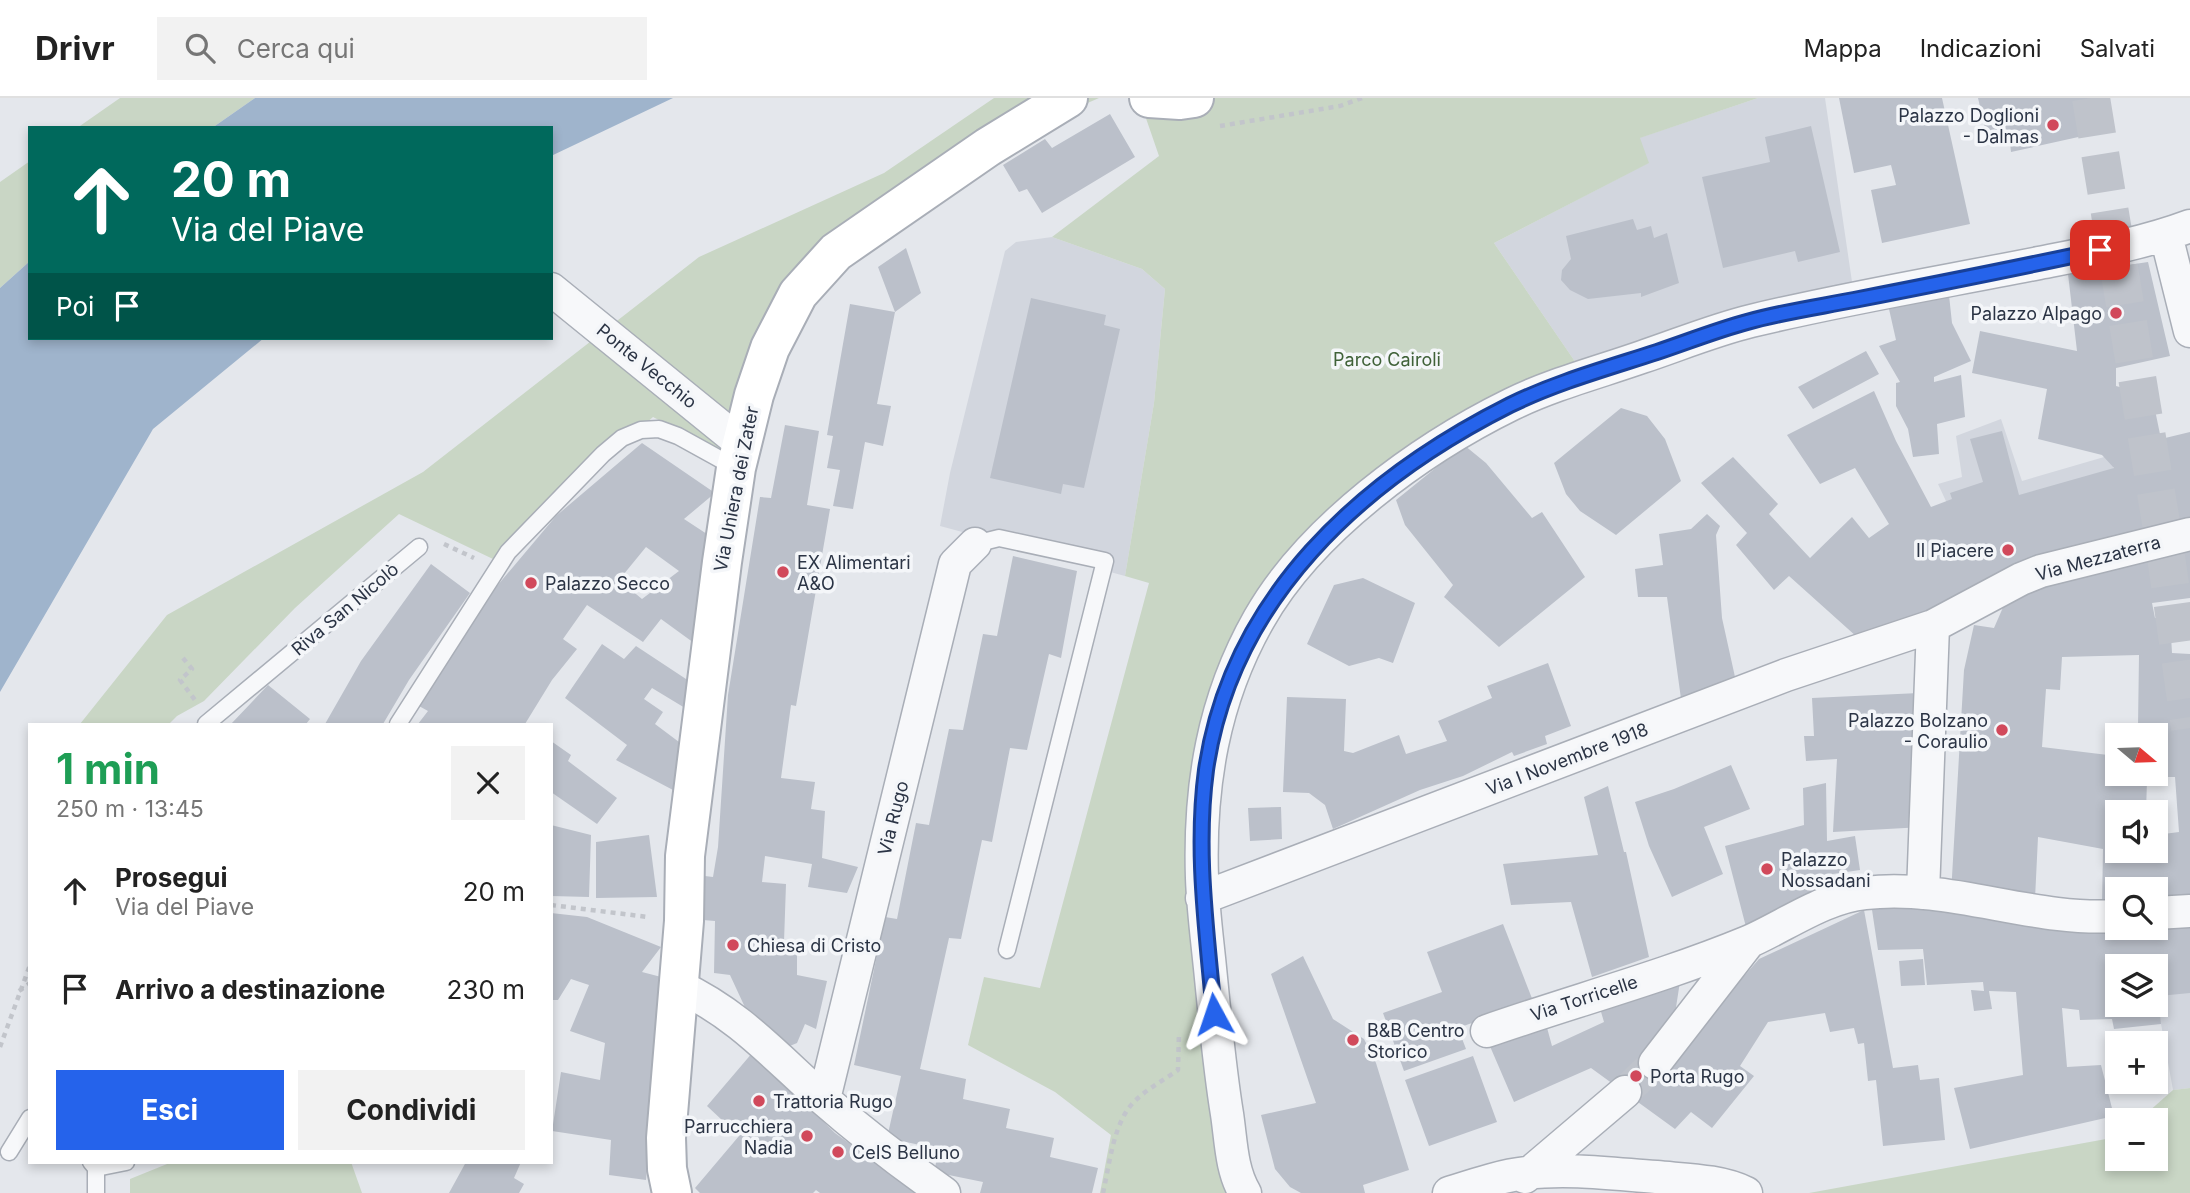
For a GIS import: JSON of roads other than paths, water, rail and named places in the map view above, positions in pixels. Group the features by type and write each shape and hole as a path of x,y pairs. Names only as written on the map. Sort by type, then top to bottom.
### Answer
{"street":[{"name":"Via Uniera dei Zater","path":"672,1193 667,1170 666,1138 684,921 685,856 696,757 739,456 754,395 770,348 797,294 836,252 988,147 1068,98"},
{"path":"1149,98 1180,100 1206,112"},
{"path":"1245,1193 1235,1172 1220,1072 1202,898 1200,828 1207,768 1226,693 1260,617 1295,568 1331,530 1374,491 1414,462 1522,400 1554,386 1748,322 2178,230 2190,331"},
{"name":"Ponte Vecchio","path":"553,291 668,384 739,456"},
{"name":"Via Mezzaterra","path":"1933,626 2041,571 2190,534"},
{"name":"Via Rugo","path":"824,1099 955,564 975,544"},
{"path":"1923,893 1933,626"},
{"name":"Via I Novembre 1918","path":"1202,898 1786,675 1933,626"},
{"name":"Via Torricelle","path":"1487,1031 1682,967 1749,942 1824,905 1854,895 1900,891 1923,893 2058,915 2105,917"},
{"path":"2168,912 2190,911"},
{"path":"1655,1063 1749,942"},
{"path":"678,986 722,1009 901,1163 944,1193"},
{"path":"1518,1183 1625,1091"},
{"path":"1448,1193 1506,1176 1518,1183 1610,1173 1722,1185 1746,1193"}],"lane":[{"path":"399,723 508,552 603,454 622,438 650,429 669,432 739,456"},
{"path":"975,544 999,538 1105,561 1007,950"},
{"name":"Riva San Nicolò","path":"208,723 419,547"},
{"path":"9,1152 28,1121"},
{"path":"94,1165 96,1193"}],"water":[{"path":"255,98 673,98 553,155 553,126 215,126"},
{"path":"28,263 28,340 262,340 153,429 0,692 0,288"}],"tunnel":[{"path":"2091,98 2163,535 2190,728"},
{"path":"1625,1092 1655,1063"}],"place":[{"name":"Palazzo Doglioni - Dalmas","path":"2053,125"},
{"name":"Palazzo Alpago","path":"2116,313"},
{"name":"Il Piacere","path":"2008,550"},
{"name":"EX Alimentari A&O","path":"783,572"},
{"name":"Palazzo Secco","path":"531,583"},
{"name":"Palazzo Bolzano - Coraulio","path":"2002,730"},
{"name":"Palazzo Nossadani","path":"1767,869"},
{"name":"Chiesa di Cristo","path":"733,945"},
{"name":"B&B Centro Storico","path":"1353,1040"},
{"name":"Porta Rugo","path":"1636,1076"},
{"name":"Trattoria Rugo","path":"759,1101"},
{"name":"Parrucchiera Nadia","path":"807,1136"},
{"name":"CeIS Belluno","path":"838,1152"}],"park label":[{"name":"Parco Cairoli","path":"1387,359"}]}
